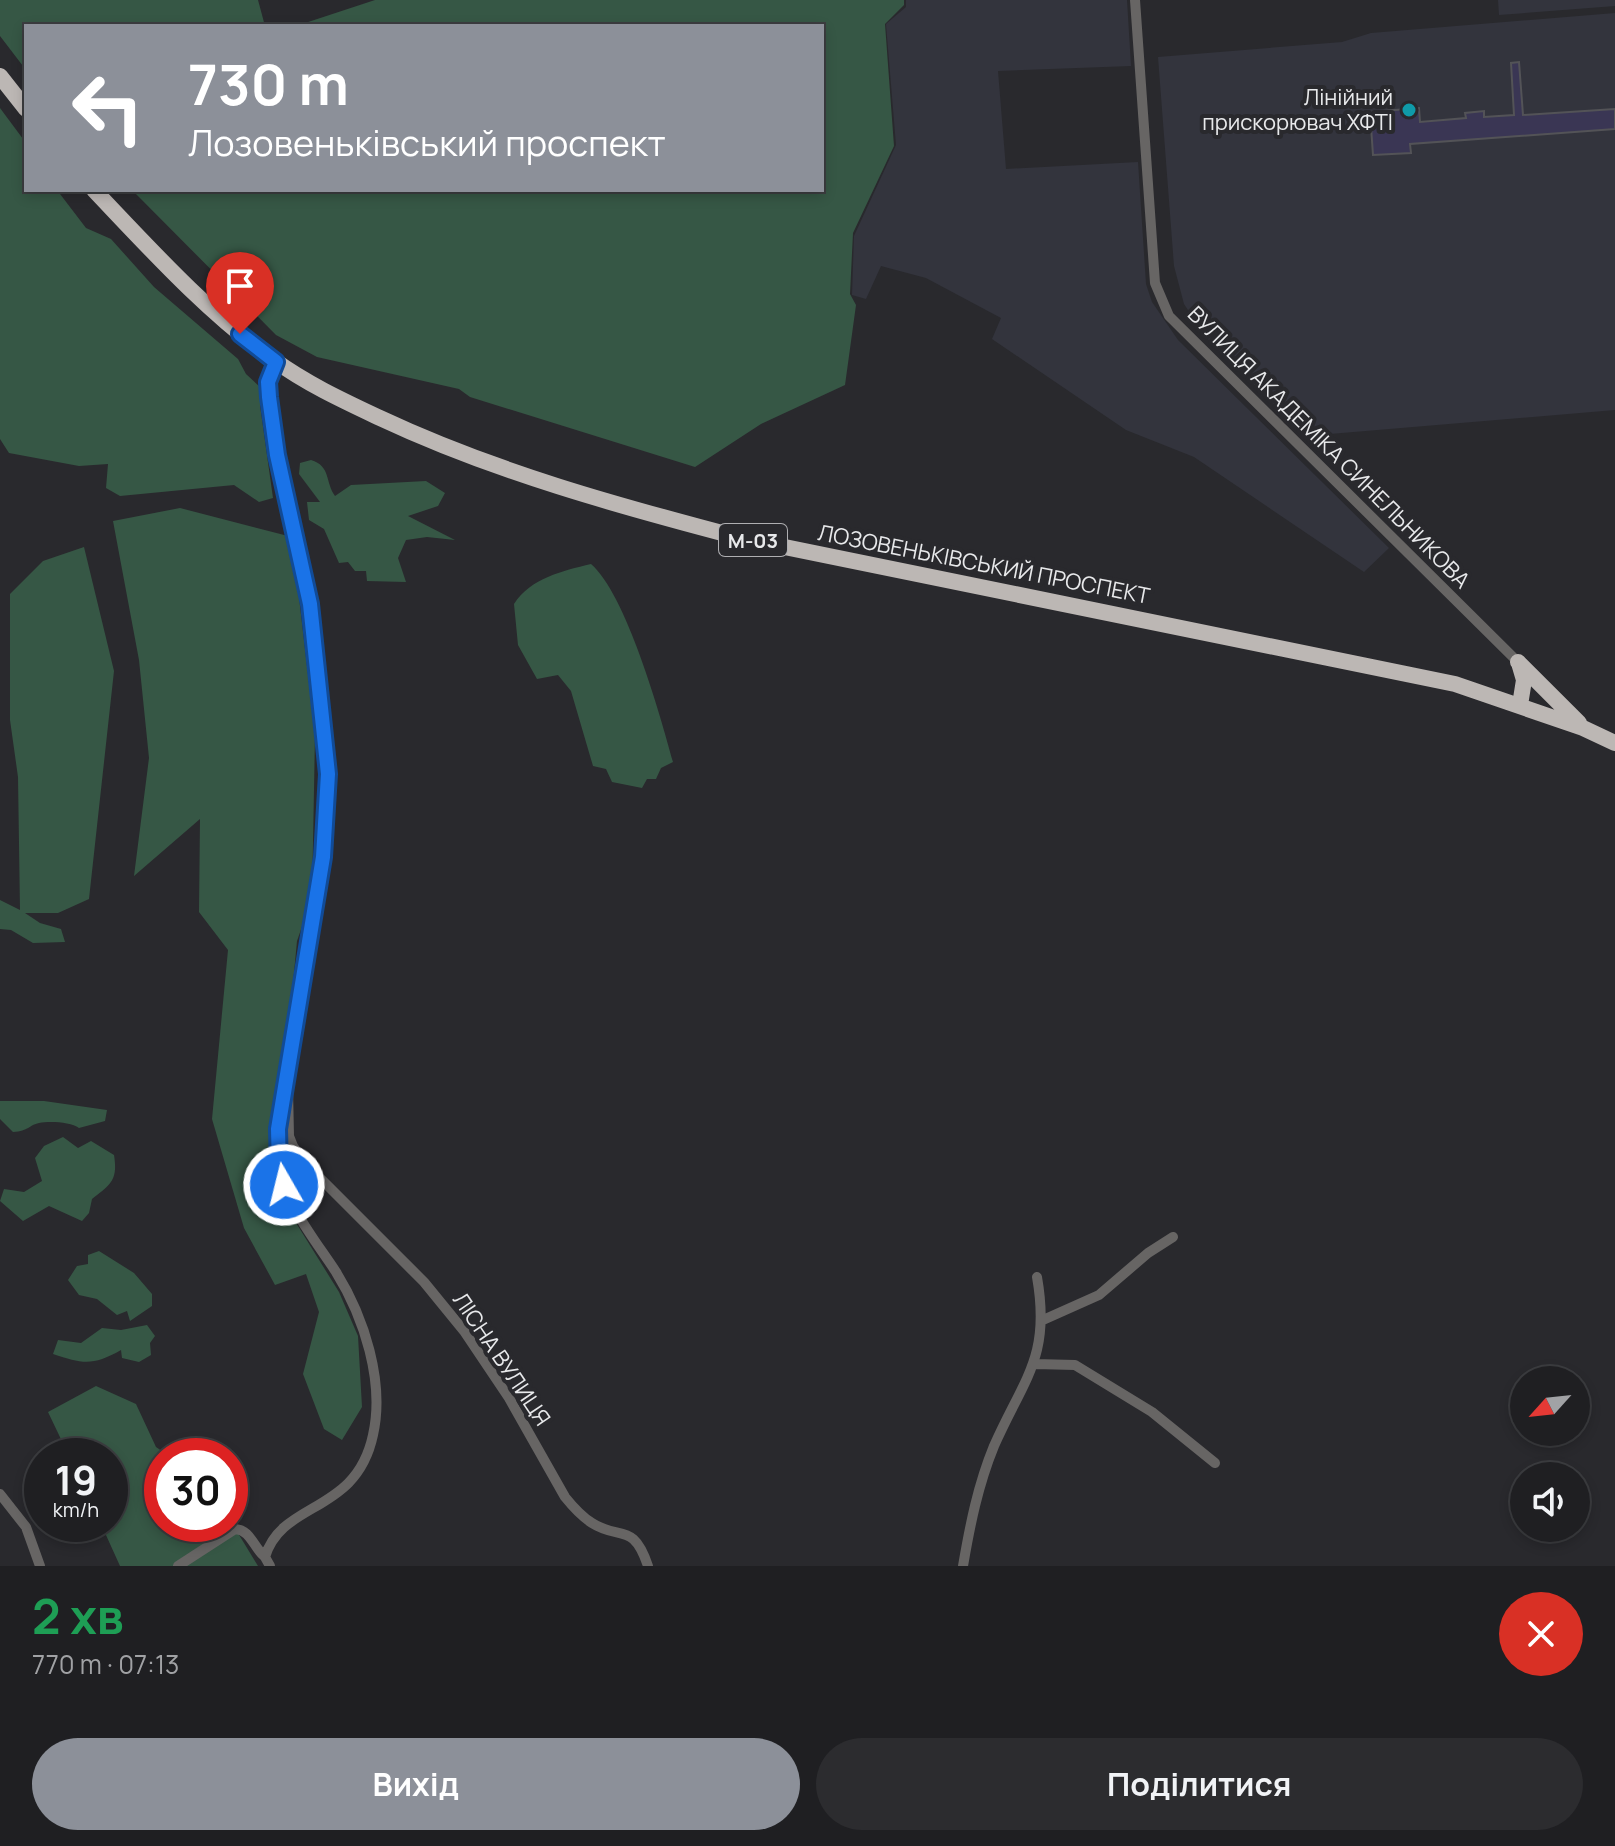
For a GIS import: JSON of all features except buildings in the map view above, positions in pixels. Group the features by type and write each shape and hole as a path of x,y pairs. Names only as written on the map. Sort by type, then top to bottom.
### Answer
{"highway":[{"path":"0,76 24,106"},
{"name":"ЛОЗОВЕНЬКІВСЬКИЙ ПРОСПЕКТ","path":"96,192 206,304 276,362 322,390 416,435 630,509 741,538 1455,684 1583,728 1613,743"},
{"path":"1498,697 1516,682 1518,662"},
{"path":"1518,662 1524,680 1520,705"},
{"path":"1518,662 1583,728"}],"street":[{"name":"ВУЛИЦЯ АКАДЕМІКА СИНЕЛЬНИКОВА","path":"1135,0 1155,283 1169,316 1518,662"},
{"path":"267,1562 273,1537 348,1486 360,1472 373,1436 375,1413 373,1367 363,1332 338,1276 300,1220 279,1168 278,1129 323,857 328,774 310,604 277,455 269,397 268,382 276,362"},
{"name":"ЛІСНА ВУЛИЦЯ","path":"287,1082 289,1136 304,1162 424,1282 464,1331 509,1398 575,1510 593,1524 629,1535 637,1542 648,1566"},
{"path":"1043,1320 1099,1295 1148,1253 1173,1237"},
{"path":"963,1566 978,1491 994,1447 1035,1364 1043,1320 1037,1277"},
{"path":"1035,1364 1075,1365 1152,1412 1215,1463"},
{"path":"0,1494 26,1527 40,1566"},
{"path":"178,1566 235,1529 243,1530 250,1536 253,1547 267,1562"}],"shaded area":[{"path":"906,0 1127,0 1131,66 998,71 1006,169 1138,162 1146,284 1152,302 1178,340 1389,548 1364,572 1194,457 1126,430 992,339 1001,318 926,278 881,266 866,299 852,295 854,236 896,145 886,24 906,7"},
{"path":"1498,0 1615,0 1615,6 1499,15"},
{"path":"1615,13 1615,410 1306,436 1206,337 1184,304 1174,266 1158,57 1342,42 1371,33"}],"green space":[{"path":"0,0 258,0 264,24 24,24 24,67 0,36"},
{"path":"375,0 904,0 904,5 885,24 894,146 853,233 850,294 856,305 845,385 761,424 695,467 470,397 459,389 317,357 276,335 134,192 824,192 824,24 302,24"},
{"path":"0,108 24,140 24,192 59,192 86,228 111,239 154,287 238,359 246,374 260,387 273,498 259,502 234,485 120,496 106,488 108,464 79,466 9,453 0,439"},
{"path":"311,460 325,470 335,496 351,485 426,481 445,493 438,506 408,516 455,540 427,537 406,540 398,558 406,582 367,581 366,571 355,571 348,562 339,563 324,529 309,520 307,502 320,502 299,474 300,463"},
{"path":"180,508 292,537 315,735 312,898 297,941 290,1015 273,1109 268,1161 293,1218 339,1292 358,1336 362,1407 342,1440 324,1429 303,1374 319,1312 306,1274 275,1285 244,1228 212,1119 228,950 199,912 200,819 134,876 149,758 139,660 113,521"},
{"path":"84,547 114,671 89,899 58,913 25,913 40,923 61,929 65,942 33,943 11,930 0,929 0,900 20,910 18,777 10,720 10,594 43,561"},
{"path":"591,564 604,579 629,627 651,686 673,762 661,768 656,779 647,779 642,788 612,782 606,769 593,766 571,691 558,675 537,679 518,645 514,604 521,595 548,577"},
{"path":"0,1101 44,1101 107,1110 105,1121 79,1128 66,1123 44,1122 13,1132 0,1119"},
{"path":"63,1137 78,1148 91,1141 114,1155 112,1181 92,1199 89,1213 82,1221 49,1206 23,1221 0,1201 4,1189 24,1192 42,1181 35,1158 44,1146"},
{"path":"99,1251 134,1273 152,1294 152,1306 130,1321 127,1311 117,1315 97,1299 79,1295 68,1280 77,1266 88,1264 88,1255"},
{"path":"147,1325 155,1336 150,1343 151,1355 139,1362 122,1358 121,1350 88,1362 53,1354 58,1340 81,1343 102,1328 121,1330"},
{"path":"96,1386 136,1404 152,1438 144,1438 144,1542 243,1542 258,1566 120,1566 109,1542 128,1542 128,1438 60,1438 48,1412"}],"place":[{"name":"Лінійний прискорювач ХФТІ","path":"1409,110"}],"route":[{"path":"240,334 276,362 268,382 269,397 277,455 310,604 322,693 328,774 323,857 278,1129 279,1168 284,1185"}]}
